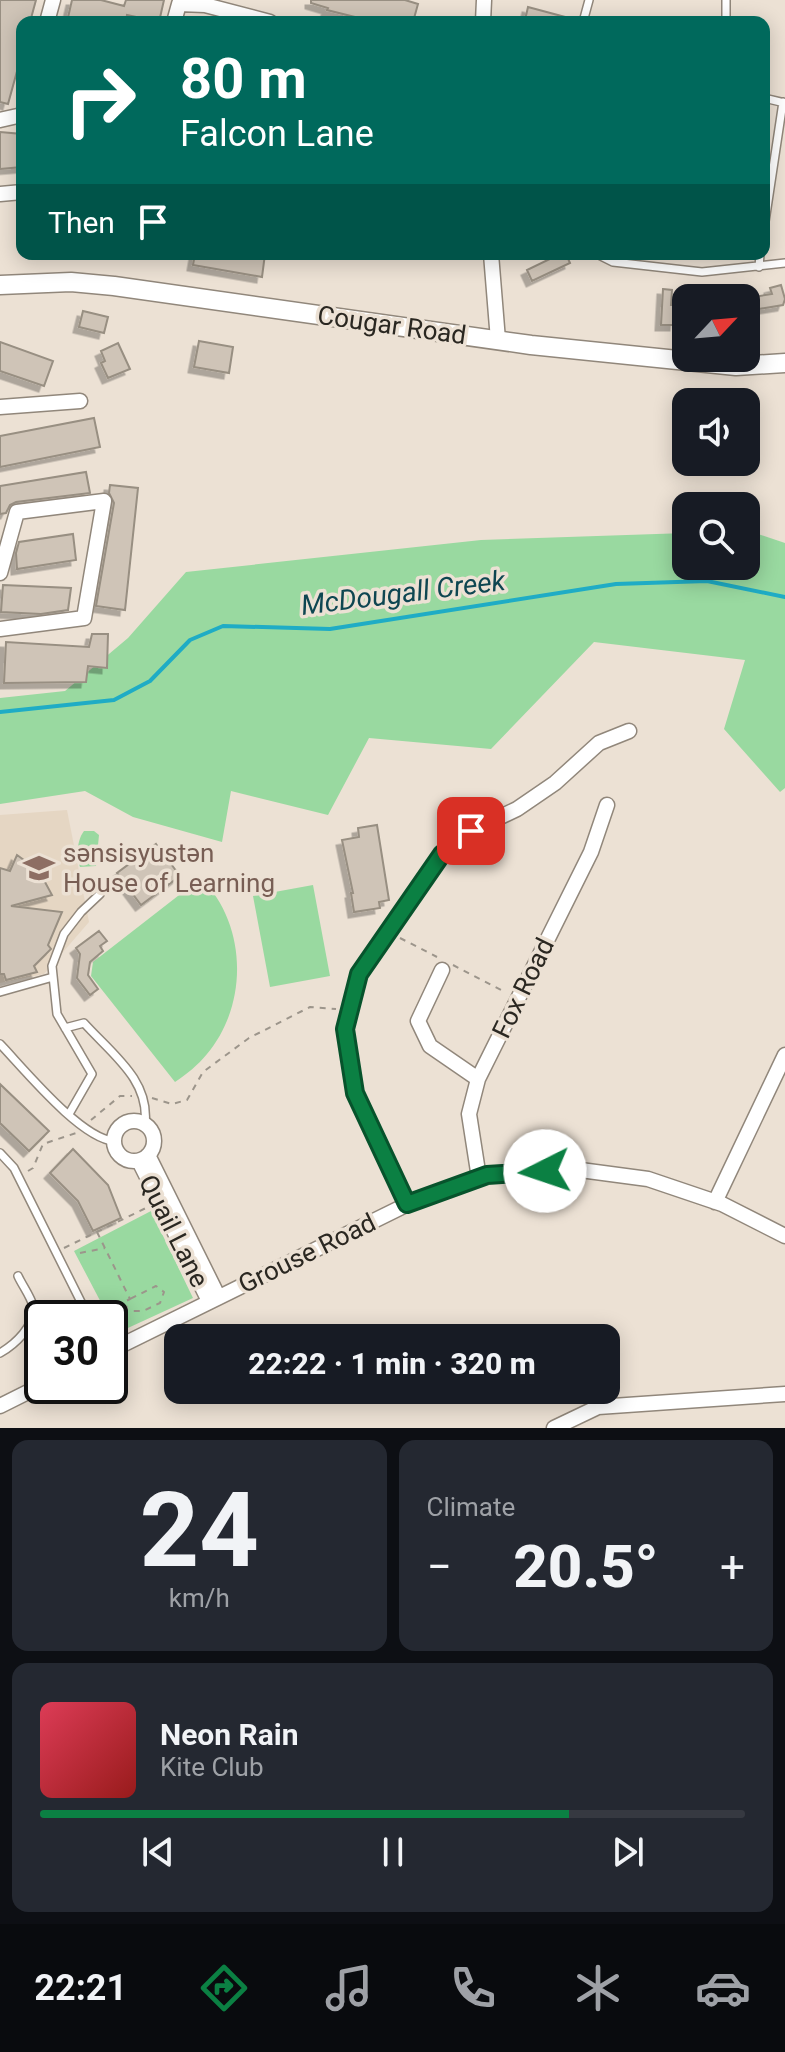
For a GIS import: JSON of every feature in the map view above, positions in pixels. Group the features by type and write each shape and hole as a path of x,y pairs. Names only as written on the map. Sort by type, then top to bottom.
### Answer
{"street":[{"path":"176,16 179,4 205,5 247,16"},
{"path":"491,260 498,340"},
{"name":"Cougar Road","path":"0,285 71,282 498,340 736,366 785,363"},
{"path":"0,407 80,401"},
{"path":"0,573 17,512 104,501 84,618 0,629"},
{"path":"407,1204 355,1093 345,1029 359,974 442,854 471,831 517,809 555,783 599,743 629,731"},
{"name":"Fox Road","path":"479,1178 469,1114 478,1079 591,852 607,805"},
{"path":"442,970 418,1021 430,1046 478,1079"},
{"path":"715,1202 785,1055"},
{"path":"133,1121 145,1124 154,1139 143,1158 122,1157 114,1141 122,1125 133,1121"},
{"name":"Quail Lane","path":"143,1158 214,1299"},
{"name":"Grouse Road","path":"128,1342 407,1204 487,1175 573,1169 648,1179 715,1202 785,1236"},
{"path":"0,1406 24,1394"},
{"path":"554,1428 598,1407 785,1394"}],"lane":[{"path":"770,190 784,102"},
{"path":"609,260 702,272 785,263"},
{"path":"759,267 760,260"},
{"path":"69,1114 92,1074 57,1014 52,966 64,934 100,894"},
{"path":"0,992 53,977"},
{"path":"65,1028 84,1023 132,1074 146,1102 145,1124"},
{"path":"0,1044 69,1114 101,1140 114,1141"},
{"path":"0,1153 14,1168 80,1300"},
{"path":"0,1353 14,1344 30,1323 32,1315 33,1307 18,1276"}],"path":[{"path":"150,1098 172,1104 187,1100 203,1072 249,1038 310,1007 350,1010"},
{"path":"85,1125 120,1096 141,1096"},
{"path":"27,1172 33,1168 43,1144 80,1131"},
{"path":"62,1249 152,1204"},
{"path":"97,1232 130,1299"},
{"path":"80,1253 105,1248"},
{"path":"152,1287 161,1288 164,1292 160,1303 143,1311 127,1311 126,1301 130,1299 152,1287"},
{"path":"143,1311 147,1321"}],"shaded area":[{"name":"sənsisyustən House of Learning","path":"67,810 89,922 44,974 0,983 0,815"}],"green space":[{"path":"672,533 672,580 760,580 760,535 785,543 785,788 780,792 724,729 745,660 594,642 491,749 369,738 328,815 231,791 222,842 133,817 85,791 0,804 0,698 65,691 128,638 186,572 481,540"},
{"path":"84,831 94,831 99,835 96,866 80,867 78,848"},
{"path":"201,878 227,918 237,964 236,988 221,1034 200,1062 175,1082 91,976 93,962"},
{"path":"313,885 330,976 270,987 253,896"},
{"path":"151,1211 193,1298 128,1328 128,1300 100,1300 74,1251"}],"building":[{"path":"0,0 36,0 32,16 16,16 16,75 8,104 0,102"},
{"path":"72,0 101,0 124,6 126,0 164,0 160,16 68,16"},
{"path":"311,0 405,0 418,4 415,16 351,16 311,3"},
{"path":"528,7 562,16 526,16"},
{"path":"0,132 16,133 16,168 0,169"},
{"path":"194,260 264,260 262,277 193,265"},
{"path":"548,260 569,260 570,263 532,281 527,270"},
{"path":"781,285 785,299 783,305 760,309 760,296 772,294 770,288"},
{"path":"663,289 672,290 672,325 661,325"},
{"path":"83,311 108,317 104,333 79,327"},
{"path":"199,341 233,347 229,373 194,367"},
{"path":"0,342 53,361 44,386 0,371"},
{"path":"118,343 130,369 108,378 101,363 105,361 101,351"},
{"path":"94,418 100,447 0,467 0,436"},
{"path":"86,472 90,493 16,502 10,505 6,513 0,514 0,486"},
{"path":"110,485 138,488 125,610 96,606 114,503 109,493"},
{"path":"73,534 76,560 17,569 19,542"},
{"path":"3,585 71,588 68,610 41,614 1,612"},
{"path":"92,634 108,634 107,668 88,666 86,682 4,683 6,642 89,647"},
{"path":"377,825 389,900 379,902 380,908 354,912 342,840 359,837 358,828"},
{"path":"156,844 180,876 141,905 117,873"},
{"path":"17,855 39,871 52,895 11,906 62,912 48,945 51,949 34,966 37,972 6,980 4,974 0,974 0,868 10,871"},
{"path":"99,931 107,941 100,946 103,951 90,962 88,975 98,989 90,995 77,978 80,954 76,948"},
{"path":"0,1084 49,1131 29,1151 0,1123"},
{"path":"73,1149 108,1185 121,1218 93,1231 78,1201 50,1173"}],"waterway":[{"name":"McDougall Creek","path":"0,712 114,700 150,681 190,640 223,626 330,629 616,584 707,581 785,597"}],"place":[{"name":"sənsisyustən House of Learning","path":"39,868"}],"route":[{"path":"471,831 442,854 359,974 345,1029 355,1093 407,1204 487,1175 545,1171"}]}
